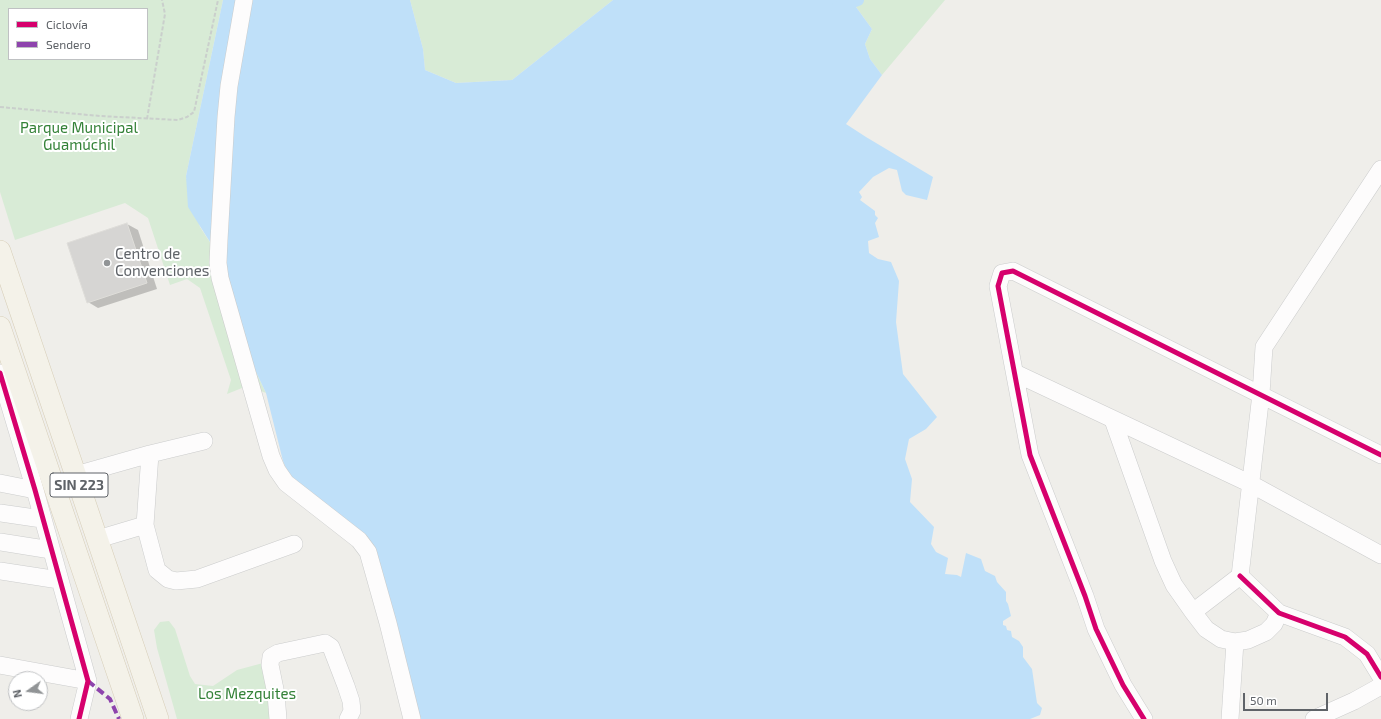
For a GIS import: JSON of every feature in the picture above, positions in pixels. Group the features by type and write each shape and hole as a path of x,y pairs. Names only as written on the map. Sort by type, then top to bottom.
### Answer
{"main road":[{"name":"SIN 223","path":"0,251 158,719"},
{"name":"SIN 223","path":"0,327 133,719"}],"street":[{"path":"244,0 229,86 226,117 218,240 220,278 271,456 277,470 286,483 359,540 368,552 388,623 412,719"},
{"path":"1193,612 1240,576 1261,394 1264,347 1381,170"},
{"path":"1144,719 1123,685 1096,629 1085,596 1030,455 998,286 1002,273 1013,271 1381,455"},
{"path":"0,373 35,490 88,682 79,719"},
{"path":"1014,373 1251,484 1381,555"},
{"path":"0,418 9,402"},
{"path":"1113,420 1163,561 1174,585 1206,629 1220,639 1234,642 1248,640 1266,632 1274,624 1279,613"},
{"path":"76,475 150,454 204,441"},
{"path":"150,454 145,525 157,570 168,579 176,581 197,579 294,544"},
{"path":"0,483 35,490"},
{"path":"0,513 42,519"},
{"path":"98,539 145,525"},
{"path":"0,542 51,550"},
{"path":"0,571 59,580"},
{"path":"1240,576 1279,613 1345,637 1367,654 1381,677"},
{"path":"1230,719 1234,642"},
{"path":"278,719 276,694 270,665 271,658 278,653 325,643 331,647 351,701 352,712 348,719"},
{"path":"0,665 88,682"},
{"path":"1314,719 1354,702 1381,686"}],"path":[{"path":"147,119 165,14 162,0"},
{"path":"0,107 147,119 178,120 187,117 194,112 218,0"}],"green space":[{"name":"Parque Municipal Guamúchil","path":"0,0 223,0 186,176 200,227 215,250 246,351 266,393 247,386 227,394 231,380 200,288 187,279 170,285 148,218 125,203 15,240 0,192"},
{"path":"410,0 613,0 512,80 456,83 425,70 423,49"},
{"path":"851,0 945,0 882,75 870,59 865,44 872,29"},
{"name":"Los Mezquites","path":"169,621 175,629 190,676 195,684 213,686 237,670 263,663 273,719 177,719 157,648 154,630 160,622"}],"water":[{"path":"223,0 410,0 423,49 425,70 456,83 512,80 613,0 851,0 872,29 865,44 870,59 882,75 846,124 933,177 927,200 906,195 902,191 897,170 889,168 873,177 859,192 862,197 860,200 875,211 875,215 878,218 875,223 879,237 868,241 869,253 878,259 891,262 899,281 896,322 903,374 937,417 926,429 909,439 905,459 912,479 910,502 934,527 931,544 936,552 948,558 945,574 957,575 961,577 966,553 981,559 985,571 995,576 997,582 1006,592 1006,601 1011,616 1003,621 1003,625 1006,626 1007,630 1011,631 1012,637 1019,641 1023,647 1023,657 1032,669 1037,703 1042,708 1040,715 1030,719 417,719 368,544 291,481 283,461 266,393 246,351 215,250 188,207 186,176"}],"building":[{"name":"Centro de Convenciones","path":"127,223 147,283 87,303 67,243"}],"waterway":[{"path":"837,8 858,0"}],"marked path":[{"path":"88,681 110,699 119,719"}],"cycle path":[{"path":"1144,719 1123,685 1096,629 1085,596 1030,455 998,286 1002,273 1013,271 1381,455"},
{"path":"0,373 35,490 88,681 79,719"},
{"path":"1240,576 1279,613 1345,637 1367,654 1381,677"}],"place":[{"name":"Centro de Convenciones","path":"107,263"}]}
